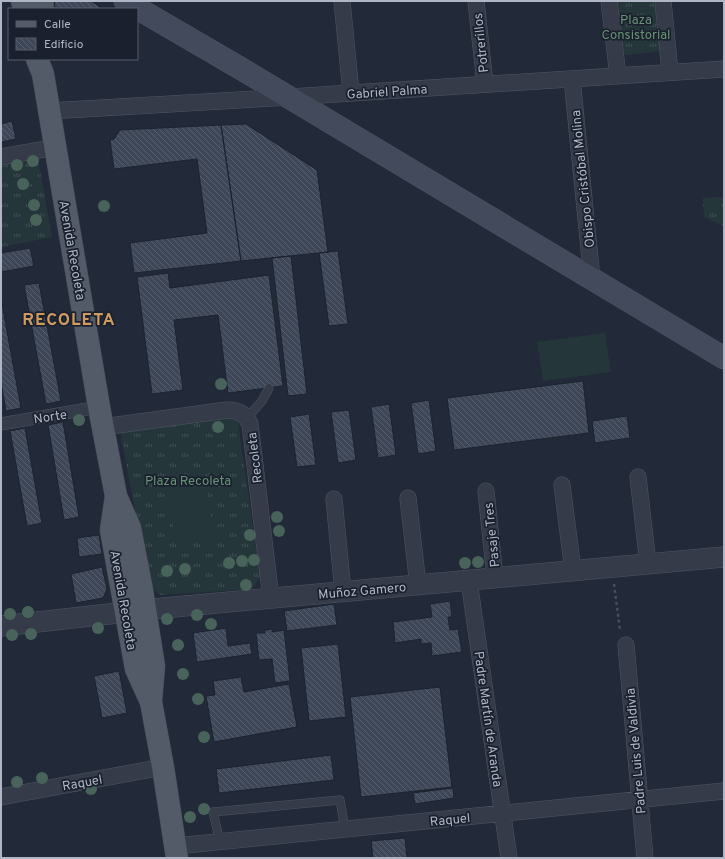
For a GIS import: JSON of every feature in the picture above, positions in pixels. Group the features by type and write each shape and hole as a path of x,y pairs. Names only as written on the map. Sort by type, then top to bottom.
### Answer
{"main road":[{"path":"125,1 137,8"},
{"path":"138,9 290,97 724,358"},
{"name":"Avenida Recoleta","path":"42,64 101,417 116,496 111,530 136,612 136,669 150,702 163,767 176,852"}],"street":[{"path":"342,1 351,93"},
{"name":"Potrerillos","path":"476,1 484,84"},
{"path":"609,1 618,76"},
{"path":"663,1 670,72"},
{"name":"Gabriel Palma","path":"49,111 724,69"},
{"name":"Obispo Cristóbal Molina","path":"572,79 592,279"},
{"path":"1,157 56,147"},
{"name":"Recoleta","path":"101,417 226,410 237,411 246,418 250,424 251,430 271,599"},
{"name":"Norte","path":"1,424 101,417"},
{"path":"638,477 648,564"},
{"path":"562,485 573,571"},
{"name":"Pasaje Tres","path":"486,491 495,578"},
{"path":"408,498 418,585"},
{"path":"334,499 343,592"},
{"name":"Muñoz Gamero","path":"1,626 343,592 724,557"},
{"name":"Padre Martín de Aranda","path":"469,581 508,858"},
{"name":"Padre Luis de Valdivia","path":"626,645 645,858"},
{"name":"Raquel","path":"1,797 163,767"},
{"name":"Raquel","path":"176,852 220,842 724,791"}],"lane":[{"path":"246,418 262,402 269,388"},
{"path":"220,842 213,812 340,800 345,829"}],"path":[{"path":"612,567 620,633 626,645"}],"green space":[{"name":"Plaza Consistorial","path":"612,1 655,1 660,51 618,56"},
{"path":"38,159 52,237 1,247 1,166"},
{"path":"724,197 724,226 704,217 703,198"},
{"path":"605,333 611,372 543,381 537,342"},
{"name":"Plaza Recoleta","path":"229,416 238,422 260,578 252,589 160,595 149,585 120,430"},
{"path":"203,475 215,539 177,546 165,481"}],"building":[{"path":"54,1 91,1 102,8 55,8"},
{"path":"12,121 16,139 1,142 1,124"},
{"path":"246,124 317,170 328,252 241,261 221,125"},
{"path":"221,125 241,261 134,273 130,243 207,233 197,159 114,169 110,140 114,139 120,130"},
{"path":"30,248 34,266 1,272 1,253"},
{"path":"338,251 348,324 329,326 319,253"},
{"path":"291,256 307,394 288,396 272,258"},
{"path":"168,273 170,288 269,275 283,386 228,393 218,315 174,320 183,390 152,394 137,277"},
{"path":"39,283 61,401 46,404 24,285"},
{"path":"1,298 21,408 6,411 1,382"},
{"path":"583,381 589,433 454,450 447,398"},
{"path":"429,400 436,451 418,454 411,403"},
{"path":"389,404 396,455 378,458 371,407"},
{"path":"349,410 356,460 338,463 331,412"},
{"path":"309,414 316,465 297,467 290,417"},
{"path":"627,416 630,438 595,443 592,421"},
{"path":"63,422 79,517 64,520 48,425"},
{"path":"25,428 42,523 27,526 10,431"},
{"path":"99,535 102,554 79,557 77,538"},
{"path":"102,567 107,589 103,598 76,603 71,574"},
{"path":"450,601 452,617 448,617 450,630 458,629 462,652 432,656 431,643 421,644 421,639 395,643 393,622 432,617 430,604"},
{"path":"334,604 337,625 287,631 284,611"},
{"path":"226,628 228,646 250,643 252,654 197,662 193,633"},
{"path":"272,629 272,632 284,630 290,681 275,683 272,659 259,660 256,633 265,633 265,630"},
{"path":"338,644 346,717 309,721 301,648"},
{"path":"119,671 127,713 102,718 94,676"},
{"path":"241,677 244,692 289,684 297,727 214,742 206,696 215,695 213,681"},
{"path":"440,687 452,787 361,797 350,697"},
{"path":"331,755 334,780 219,793 216,769"},
{"path":"453,788 454,798 415,804 413,793"},
{"path":"405,838 407,858 373,858 371,841"}],"district":[{"name":"RECOLETA","path":"69,319"}]}
